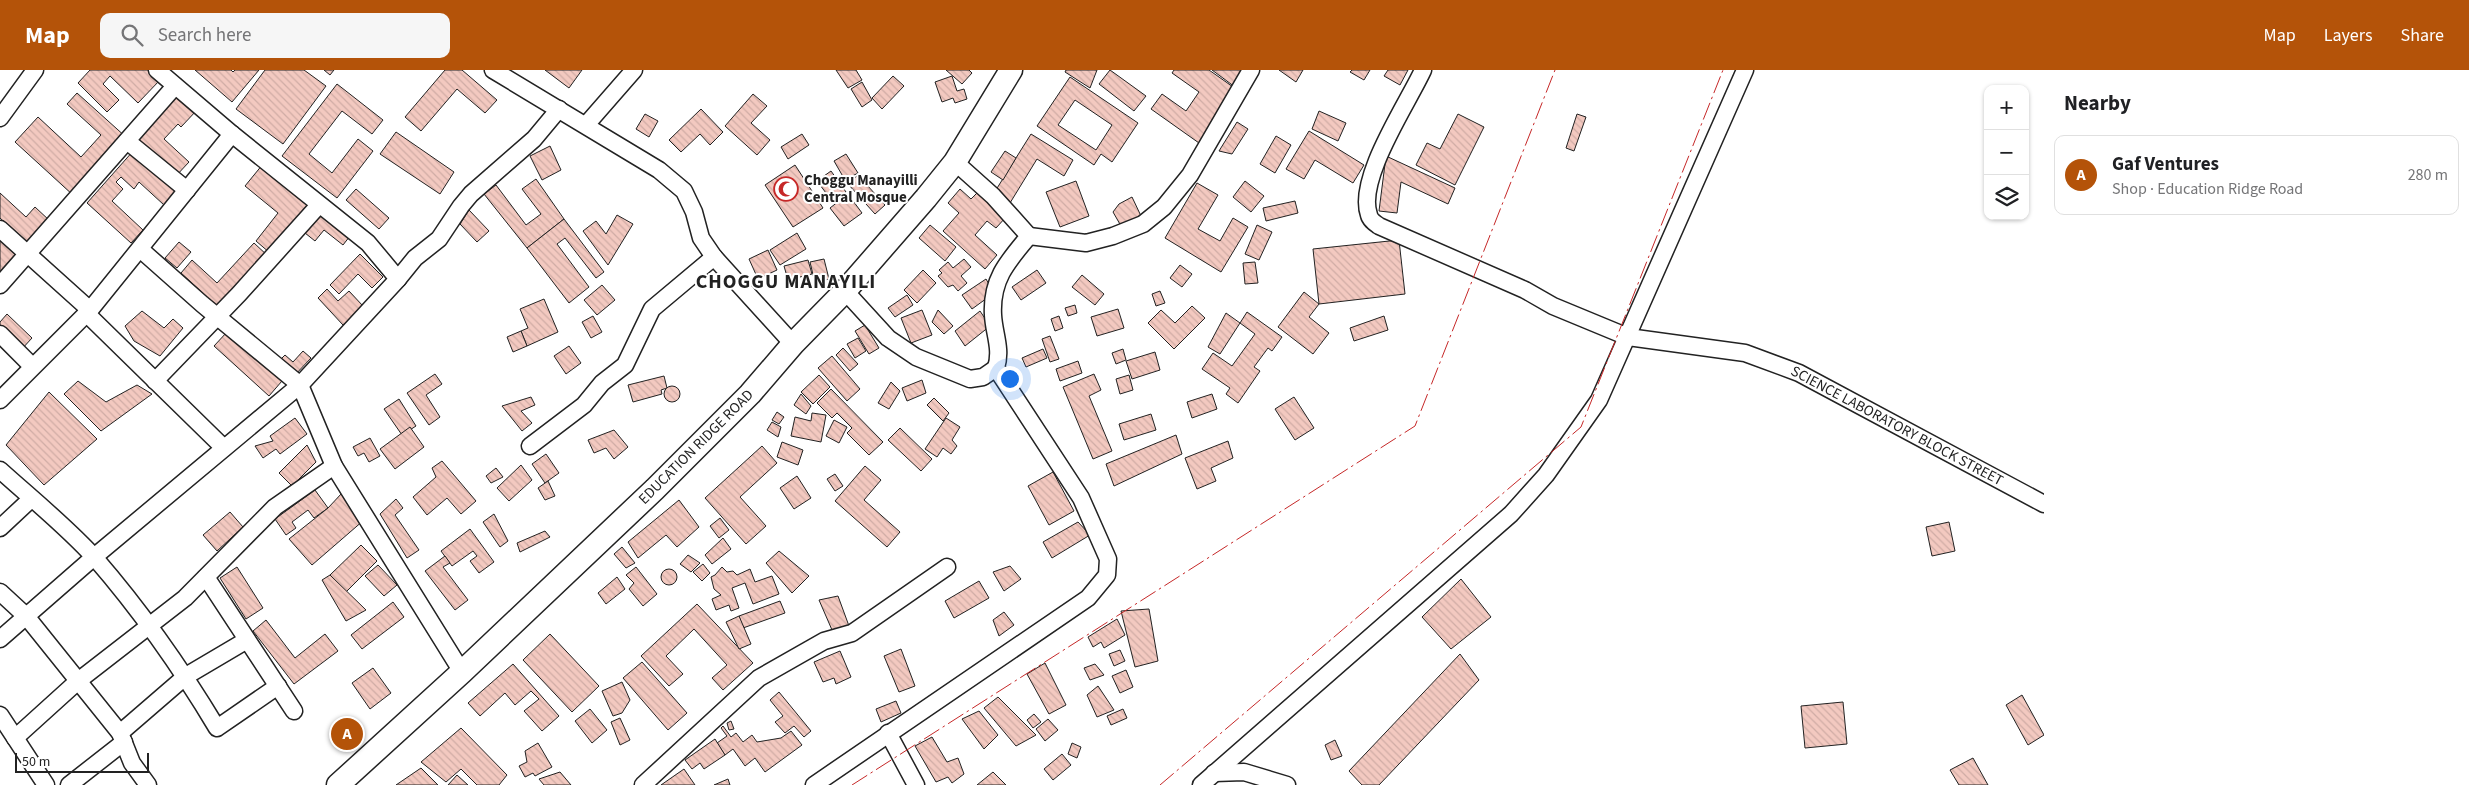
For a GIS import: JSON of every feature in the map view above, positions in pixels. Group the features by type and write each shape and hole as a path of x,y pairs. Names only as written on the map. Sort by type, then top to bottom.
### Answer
{"main road":[{"name":"EDUCATION RIDGE ROAD","path":"346,782 662,482 750,394 793,344 845,291 901,228 955,162 1011,70"}],"street":[{"path":"0,118 35,70"},
{"path":"158,70 232,134 368,243 398,279"},
{"path":"493,70 659,170 684,191 694,212 701,238 714,257 793,344"},
{"path":"586,125 634,70"},
{"path":"955,162 993,196 1029,236 1086,243 1113,236 1143,224 1164,207 1190,175 1252,70"},
{"name":"SCIENCE LABORATORY BLOCK STREET","path":"1423,70 1391,130 1371,177 1367,206 1369,218 1379,226 1402,238 1525,290 1553,306 1628,337 1746,353 1799,373 2044,504"},
{"path":"1201,785 1511,514 1546,475 1598,400 1628,337 1745,70"},
{"path":"0,285 176,86"},
{"path":"0,639 94,557 300,385 415,258 439,239 471,194 534,138 559,109"},
{"path":"0,400 88,312 232,134"},
{"path":"127,141 187,190"},
{"path":"155,381 217,317 319,205"},
{"path":"0,229 88,312 224,448"},
{"path":"845,291 888,338 916,358 970,379 983,377 996,368 999,358 993,314 994,286 1007,262 1029,236"},
{"path":"140,249 217,317 300,385 334,466 462,672"},
{"path":"530,446 584,405 602,383 625,365 652,310 714,257"},
{"path":"0,334 32,366"},
{"path":"814,785 1088,598 1107,575 1108,558 1081,498 996,368"},
{"path":"16,738 78,680 186,598 275,507 334,466"},
{"path":"0,470 94,557 150,625 186,676 216,728 278,686"},
{"path":"0,528 31,499"},
{"path":"643,785 759,678 824,641 852,632 947,567"},
{"path":"206,577 294,711"},
{"path":"0,592 26,616 122,737 132,763 148,785"},
{"path":"68,785 186,676 247,640"},
{"path":"0,715 46,785"},
{"path":"888,733 916,785"},
{"path":"1214,773 1244,772 1286,785"}],"building":[{"path":"90,70 149,70 160,80 138,103 110,76 103,84 119,100 107,112 78,83"},
{"path":"195,70 231,70 233,72 235,70 259,70 232,102"},
{"path":"265,70 304,70 326,86 283,144 236,109"},
{"path":"324,70 334,70 330,75"},
{"path":"445,70 462,70 497,100 485,113 457,89 421,131 405,117"},
{"path":"545,70 582,70 569,88"},
{"path":"836,70 856,70 862,80 848,88"},
{"path":"946,70 969,70 972,73 962,84"},
{"path":"1066,70 1097,70 1090,88 1065,72"},
{"path":"1110,70 1146,96 1134,111 1099,84"},
{"path":"1174,70 1209,70 1236,89 1199,143 1151,109 1162,94 1186,111 1199,92 1172,73"},
{"path":"1212,70 1247,70 1235,87"},
{"path":"1279,70 1303,70 1296,82"},
{"path":"1352,70 1370,70 1364,80 1350,72"},
{"path":"1388,70 1408,70 1400,85 1384,76"},
{"path":"893,76 904,86 882,109 872,98"},
{"path":"952,76 957,91 964,89 967,99 955,103 953,98 942,102 935,82"},
{"path":"1070,77 1138,123 1112,162 1101,154 1094,165 1037,126","holes":["1075,100 1112,125 1096,150 1058,125"]},
{"path":"862,82 872,100 862,107 851,89"},
{"path":"337,84 383,120 372,134 342,111 309,154 332,173 358,139 373,151 337,198 282,156"},
{"path":"178,92 197,110 181,127 178,124 164,139 189,162 175,177 134,140"},
{"path":"77,93 127,138 74,196 15,142 38,117 81,157 101,135 67,104"},
{"path":"753,94 767,106 751,123 770,140 757,155 725,126"},
{"path":"701,109 723,132 710,145 700,134 681,152 669,140"},
{"path":"1319,111 1346,123 1338,141 1312,129"},
{"path":"645,114 658,121 649,137 636,129"},
{"path":"1458,114 1484,127 1455,185 1416,165 1427,143 1440,149"},
{"path":"1577,114 1586,117 1574,151 1566,148"},
{"path":"1237,122 1248,129 1232,154 1219,151"},
{"path":"1309,131 1364,165 1353,183 1315,160 1304,179 1286,169"},
{"path":"396,132 454,172 440,194 380,154"},
{"path":"802,134 809,145 788,159 781,147"},
{"path":"1031,134 1073,160 1064,176 1037,159 1010,203 994,193"},
{"path":"1276,136 1291,145 1275,173 1260,164"},
{"path":"550,146 561,170 542,180 530,156"},
{"path":"134,150 177,189 164,205 139,182 134,189 121,177 116,182 123,189 112,201 143,230 131,243 87,203"},
{"path":"1005,151 1016,158 1003,180 991,172"},
{"path":"846,154 858,173 845,180 834,161"},
{"path":"1386,156 1455,188 1448,204 1401,182 1397,213 1379,211"},
{"path":"263,164 309,203 297,217 302,221 270,253 256,241 278,213 245,186"},
{"path":"795,165 823,208 793,227 765,185"},
{"path":"831,171 846,192 832,201 817,181"},
{"path":"858,175 885,205 875,214 848,184"},
{"path":"536,179 564,219 527,248 484,194 496,185 526,225 541,214 522,189"},
{"path":"1076,181 1089,216 1060,227 1046,192"},
{"path":"1245,181 1264,196 1251,212 1233,197"},
{"path":"1197,183 1218,195 1198,229 1220,241 1233,218 1248,227 1221,272 1165,238"},
{"path":"356,189 389,218 379,229 346,200"},
{"path":"960,189 971,199 978,192 1006,217 996,228 987,221 975,235 997,255 985,269 943,231 959,213 948,203"},
{"path":"0,193 26,217 35,207 50,221 28,244 0,218"},
{"path":"848,194 862,213 844,226 830,208"},
{"path":"1132,197 1141,216 1121,226 1113,212 1119,204"},
{"path":"1295,201 1298,213 1266,221 1263,208"},
{"path":"469,210 489,231 477,242 460,224"},
{"path":"321,213 350,236 343,245 324,230 315,241 305,233"},
{"path":"617,215 633,224 608,265 583,231 596,221 606,234"},
{"path":"564,219 604,272 596,278 565,238 557,244 589,287 569,303 527,248"},
{"path":"930,225 956,247 945,261 919,238"},
{"path":"1257,225 1272,232 1259,260 1245,254"},
{"path":"797,233 806,249 780,265 770,250"},
{"path":"0,237 21,256 13,266 9,262 0,273"},
{"path":"1399,240 1405,294 1319,304 1313,249"},
{"path":"179,242 191,252 177,268 165,258"},
{"path":"254,243 268,256 218,312 203,298 206,296 181,273 192,260 217,283"},
{"path":"768,250 777,270 758,279 749,259"},
{"path":"360,254 383,277 372,288 358,274 339,294 330,285"},
{"path":"824,259 829,279 815,283 810,262"},
{"path":"964,259 971,267 961,276 967,283 958,291 953,285 948,287 938,276 942,273 939,270 948,262 953,268"},
{"path":"808,260 812,274 788,280 784,266"},
{"path":"1255,262 1258,283 1245,284 1243,263"},
{"path":"1180,265 1192,274 1182,287 1170,278"},
{"path":"923,270 936,283 917,303 904,290"},
{"path":"1037,270 1046,283 1021,300 1012,287"},
{"path":"1082,275 1104,294 1095,305 1072,287"},
{"path":"986,279 994,293 972,309 962,295"},
{"path":"602,285 615,300 597,315 584,300"},
{"path":"327,289 338,301 349,291 363,306 343,325 318,298"},
{"path":"1160,291 1165,303 1156,306 1152,294"},
{"path":"1304,292 1319,304 1309,317 1329,333 1313,354 1278,327"},
{"path":"907,295 913,305 895,317 888,308"},
{"path":"544,299 558,332 527,346 521,331 528,328 520,309"},
{"path":"1075,305 1077,313 1068,316 1065,308"},
{"path":"1192,306 1205,318 1174,349 1148,323 1161,310 1175,323"},
{"path":"1118,309 1124,328 1097,336 1091,317"},
{"path":"922,310 932,335 911,343 901,318"},
{"path":"938,310 953,326 944,334 932,322"},
{"path":"142,311 164,328 173,319 183,328 160,356 134,341 125,326"},
{"path":"980,311 990,326 965,346 955,331"},
{"path":"1247,312 1282,337 1272,351 1268,348 1254,367 1260,371 1238,403 1226,394 1230,388 1202,369 1213,353 1232,366 1255,334 1240,323"},
{"path":"1226,313 1240,323 1220,354 1208,347"},
{"path":"7,314 32,338 21,350 0,330 0,322"},
{"path":"593,316 602,332 591,338 582,322"},
{"path":"1059,316 1063,328 1055,331 1051,319"},
{"path":"1384,316 1388,330 1354,341 1350,328"},
{"path":"865,325 879,348 869,354 855,331"},
{"path":"521,331 527,346 513,352 507,337"},
{"path":"227,332 282,381 269,396 214,346"},
{"path":"1050,336 1059,359 1050,362 1042,339"},
{"path":"858,338 866,351 855,358 847,344"},
{"path":"569,346 581,363 566,374 554,356"},
{"path":"843,348 858,364 850,371 836,355"},
{"path":"1043,349 1047,358 1026,367 1022,358"},
{"path":"1123,349 1126,360 1116,364 1112,353"},
{"path":"303,351 311,358 294,376 278,362 285,355 293,362"},
{"path":"1155,352 1160,370 1132,379 1126,361"},
{"path":"832,356 860,389 847,401 818,368"},
{"path":"1078,361 1082,373 1060,381 1056,369"},
{"path":"435,374 442,384 426,395 440,417 429,425 407,393"},
{"path":"1094,374 1101,390 1089,396 1112,451 1093,459 1063,387"},
{"path":"819,375 830,387 813,404 801,392"},
{"path":"1129,375 1133,390 1120,394 1116,379"},
{"path":"664,376 667,388 661,390 662,394 633,402 628,385"},
{"path":"922,380 926,393 907,401 902,388"},
{"path":"78,381 106,402 137,385 152,394 101,431 64,394"},
{"path":"891,382 900,391 889,409 878,403"},
{"path":"669,386 675,386 680,391 678,400 669,402 664,397 664,391"},
{"path":"831,389 883,442 869,455 847,433 852,428 837,413 832,418 817,403"},
{"path":"49,392 97,439 44,485 6,445"},
{"path":"801,394 811,406 806,414 794,405"},
{"path":"1212,394 1217,409 1192,418 1187,402"},
{"path":"531,397 535,405 521,411 532,423 522,431 502,406"},
{"path":"1294,397 1314,428 1295,440 1275,409"},
{"path":"934,398 949,413 943,421 927,405"},
{"path":"399,399 416,426 402,435 384,409"},
{"path":"777,412 784,417 779,424 772,420"},
{"path":"812,413 826,415 821,442 791,436 795,417 811,421"},
{"path":"1151,414 1156,430 1124,440 1119,424"},
{"path":"295,418 307,434 280,454 276,449 263,458 255,446 273,441 270,436"},
{"path":"946,418 960,427 952,440 957,446 951,454 943,448 937,457 925,449"},
{"path":"834,420 847,427 839,443 826,436"},
{"path":"772,422 781,427 778,437 767,430"},
{"path":"410,427 424,447 395,469 380,449"},
{"path":"900,428 932,459 921,471 888,440"},
{"path":"614,430 628,447 614,459 606,448 594,453 588,440"},
{"path":"1176,435 1182,454 1114,486 1106,464"},
{"path":"370,438 380,456 369,462 364,453 358,456 353,447"},
{"path":"1228,441 1233,458 1211,468 1216,481 1197,489 1185,458"},
{"path":"782,442 803,450 798,465 777,457"},
{"path":"307,445 316,462 292,486 279,473"},
{"path":"762,446 777,463 740,497 766,526 746,544 705,498"},
{"path":"546,454 559,473 545,483 532,464"},
{"path":"442,461 476,501 461,514 447,498 427,515 413,497 436,477 432,468"},
{"path":"521,465 532,480 509,501 497,488"},
{"path":"865,466 881,480 864,500 900,532 887,547 835,501"},
{"path":"496,468 503,477 491,483 486,476"},
{"path":"1053,472 1074,511 1049,525 1028,486"},
{"path":"835,474 843,486 835,491 827,479"},
{"path":"797,476 811,498 794,509 780,488"},
{"path":"548,481 555,496 545,500 538,488"},
{"path":"315,490 328,508 314,518 308,510 292,522 296,528 286,535 275,519"},
{"path":"342,493 364,520 312,565 289,539 328,508"},
{"path":"396,499 403,508 395,515 419,550 407,558 380,514"},
{"path":"679,500 699,527 677,547 666,535 638,558 628,542"},
{"path":"230,512 243,527 217,551 203,535"},
{"path":"494,514 508,541 500,547 483,522"},
{"path":"720,518 729,530 719,538 710,526"},
{"path":"1078,522 1090,535 1052,558 1043,542"},
{"path":"1949,522 1955,551 1932,556 1926,527"},
{"path":"470,529 494,562 479,573 470,561 477,556 473,551 452,566 441,551"},
{"path":"545,531 550,537 520,552 517,543"},
{"path":"723,538 731,549 712,564 705,555"},
{"path":"361,545 377,561 346,592 330,575"},
{"path":"622,547 635,563 626,568 614,554"},
{"path":"779,551 809,576 792,593 766,563"},
{"path":"688,555 700,563 691,572 680,564"},
{"path":"445,556 450,563 443,567 468,600 455,610 425,571"},
{"path":"703,564 710,573 702,581 693,572"},
{"path":"378,565 397,585 384,596 365,576"},
{"path":"1010,566 1021,579 1004,591 993,572"},
{"path":"237,567 263,608 246,619 220,578"},
{"path":"636,567 657,594 643,606 629,589 634,583 626,575"},
{"path":"722,567 727,572 733,571 737,575 750,569 755,582 772,576 779,594 753,604 745,583 732,588 739,608 731,611 729,605 716,610 712,599 721,595 714,589 711,577"},
{"path":"666,569 672,569 677,574 675,583 666,585 661,580 661,574"},
{"path":"330,575 366,610 346,621 322,580"},
{"path":"617,577 625,589 606,604 598,593"},
{"path":"1461,579 1491,617 1451,649 1422,617"},
{"path":"979,581 989,598 954,618 945,601"},
{"path":"838,596 849,626 832,630 819,600"},
{"path":"780,601 785,613 743,628 739,616"},
{"path":"393,602 404,617 362,649 351,635"},
{"path":"697,604 753,663 723,690 712,678 727,665 694,629 666,656 683,674 669,686 641,656"},
{"path":"1149,609 1158,661 1135,667 1121,611"},
{"path":"1004,612 1014,625 999,636 993,620"},
{"path":"739,616 751,644 739,649 726,622"},
{"path":"1117,619 1125,635 1104,648 1101,642 1093,647 1088,637"},
{"path":"266,620 295,658 325,634 338,651 294,684 253,631"},
{"path":"550,634 599,686 572,712 523,660"},
{"path":"901,649 915,686 899,692 884,656"},
{"path":"1120,650 1125,661 1114,666 1109,654"},
{"path":"840,651 851,677 836,684 834,678 823,682 814,662"},
{"path":"1460,654 1479,680 1379,785 1362,785 1349,771"},
{"path":"642,662 687,713 668,730 623,678"},
{"path":"1045,663 1066,705 1049,714 1027,674"},
{"path":"513,664 559,716 542,731 524,711 539,699 531,691 515,705 505,693 480,716 468,703"},
{"path":"1095,664 1104,675 1090,680 1084,668"},
{"path":"373,668 391,693 370,709 352,683"},
{"path":"1126,670 1133,687 1120,693 1112,676"},
{"path":"622,682 630,700 622,713 613,716 602,691"},
{"path":"1098,686 1114,710 1097,717 1087,695"},
{"path":"779,692 811,731 804,737 794,726 785,733 775,722 783,716 770,700"},
{"path":"2022,695 2044,735 2028,745 2006,705"},
{"path":"998,697 1036,735 1016,746 984,708"},
{"path":"896,701 901,713 881,722 876,709"},
{"path":"1843,702 1847,744 1805,748 1801,706"},
{"path":"590,709 607,730 592,743 575,721"},
{"path":"1123,709 1127,718 1111,725 1107,716"},
{"path":"979,711 998,735 984,749 962,719"},
{"path":"1034,714 1041,722 1033,728 1027,720"},
{"path":"620,718 630,740 620,745 611,722"},
{"path":"1048,719 1058,730 1045,741 1036,729"},
{"path":"731,721 734,729 729,730 727,723"},
{"path":"723,726 731,737 736,733 743,742 752,735 757,742 781,738 791,731 802,745 765,772 755,758 745,766 733,749 725,755 717,743 727,736 721,728"},
{"path":"461,728 507,775 499,785 477,785 461,769 446,782 421,762"},
{"path":"932,737 947,762 958,758 964,774 952,783 948,777 936,782 915,746"},
{"path":"715,739 725,755 704,769 700,763 692,769 685,760"},
{"path":"1335,740 1342,756 1331,760 1325,745"},
{"path":"538,743 552,767 535,776 533,773 525,777 519,766 527,762 525,751"},
{"path":"1072,743 1081,747 1077,758 1068,754"},
{"path":"1062,754 1071,765 1053,780 1044,769"},
{"path":"1973,758 1988,785 1959,785 1950,770"},
{"path":"421,768 438,785 396,785"},
{"path":"684,769 695,785 661,785"},
{"path":"560,772 571,785 544,785 539,779"},
{"path":"993,772 1006,785 977,785"},
{"path":"457,775 468,785 448,785"},
{"path":"728,779 730,785 714,785"}],"power":[{"path":"852,785 1415,426 1555,70"},
{"path":"1160,785 1581,427 1723,70"}],"place":[{"name":"Choggu Manayilli Central Mosque","path":"786,189"},
{"name":"Gaf Ventures","path":"347,734"}],"district":[{"name":"CHOGGU MANAYILI","path":"786,282"}]}
